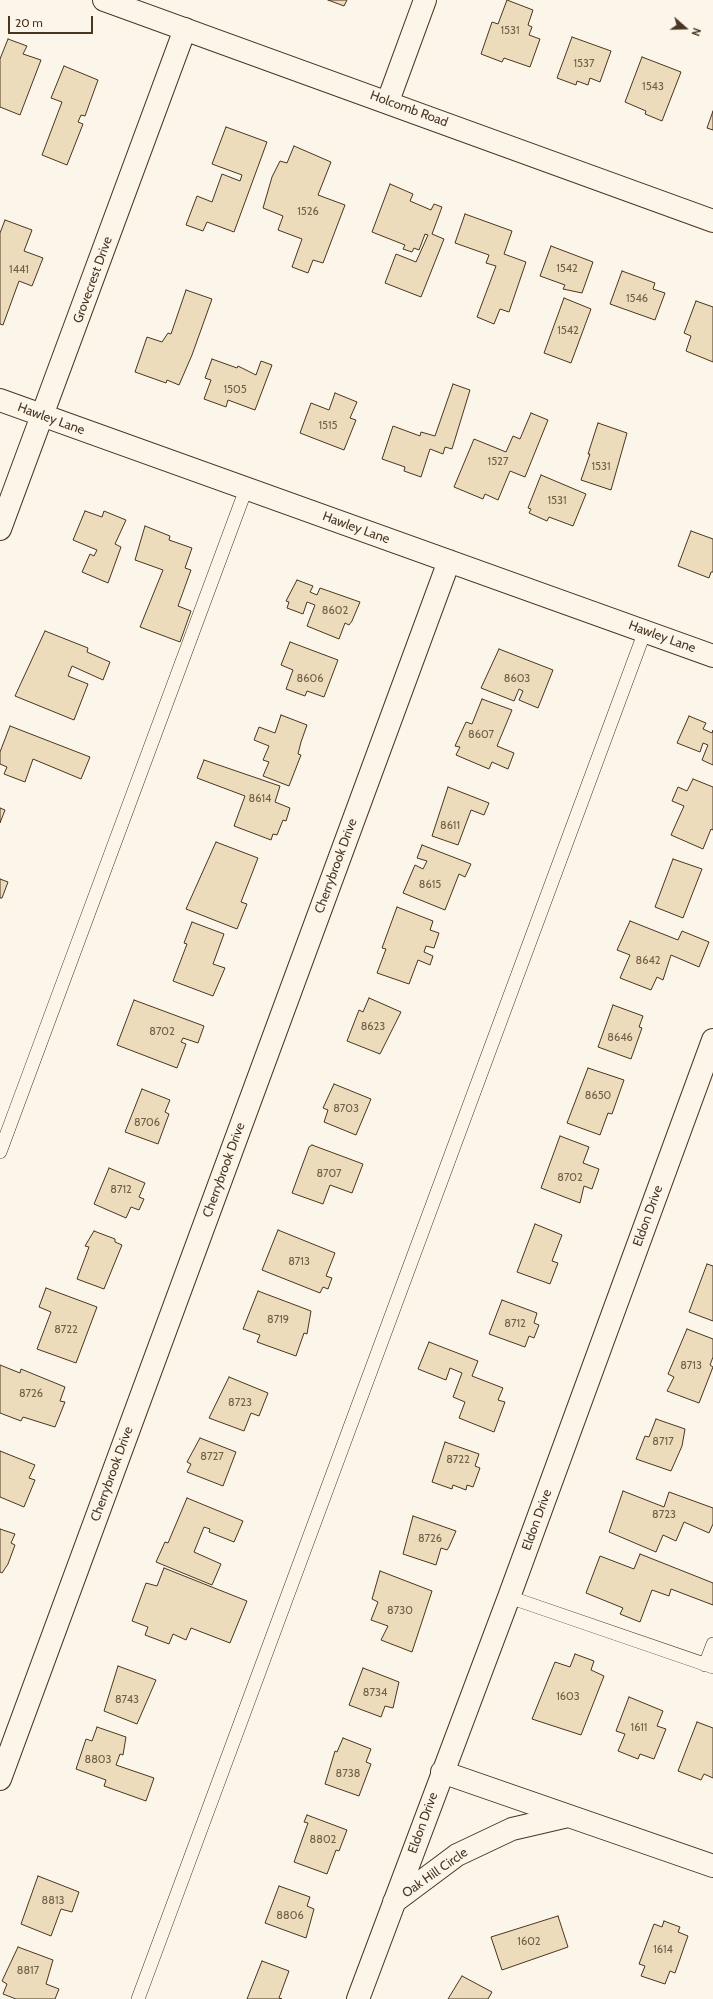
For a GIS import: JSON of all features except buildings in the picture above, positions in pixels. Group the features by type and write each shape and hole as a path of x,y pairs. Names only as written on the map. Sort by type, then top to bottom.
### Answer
{"street":[{"name":"Holcomb Road","path":"104,0 388,101 713,220"},
{"path":"388,101 425,0"},
{"name":"Grovecrest Drive","path":"0,529 185,29"},
{"name":"Hawley Lane","path":"0,400 713,656"},
{"name":"Cherrybrook Drive","path":"0,1779 449,561"},
{"name":"Eldon Drive","path":"358,1999 509,1597 713,1040"},
{"path":"442,1772 713,1866"},
{"name":"Oak Hill Circle","path":"394,1902 457,1855 512,1829 568,1816"}],"lane":[{"path":"0,1152 246,489"},
{"path":"138,1999 645,631"},
{"path":"509,1597 709,1666 713,1644"}]}
